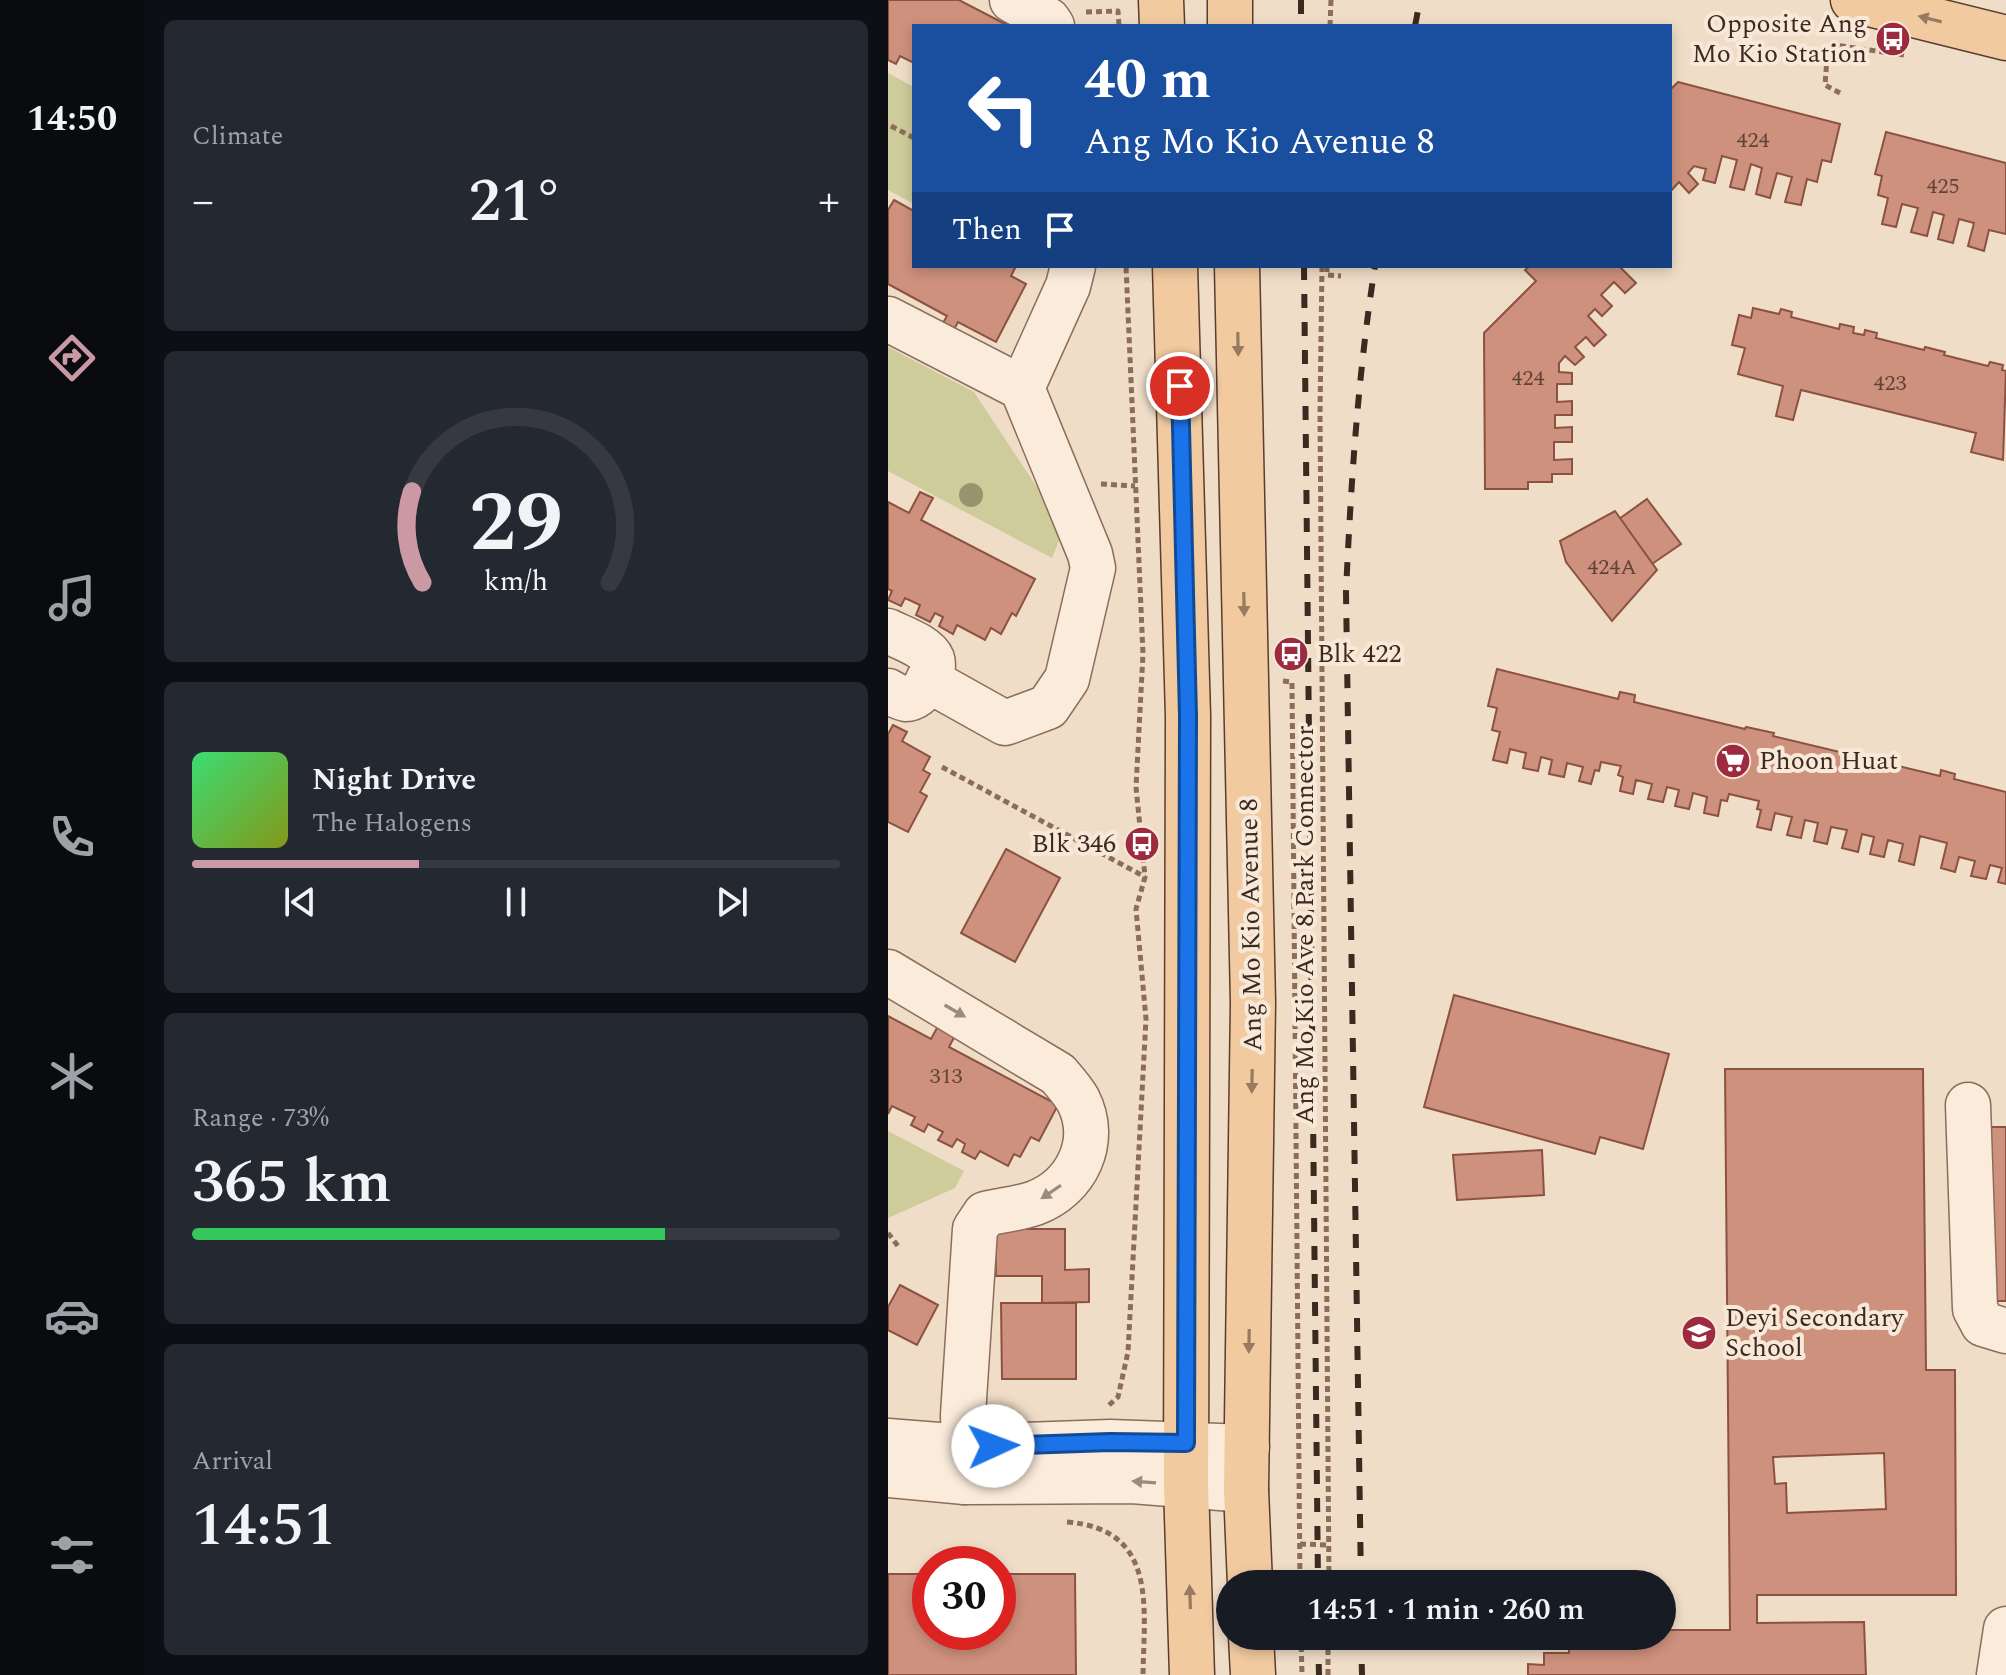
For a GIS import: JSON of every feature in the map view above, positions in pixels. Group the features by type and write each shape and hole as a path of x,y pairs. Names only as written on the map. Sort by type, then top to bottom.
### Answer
{"main road":[{"path":"1161,0 1162,24"},
{"path":"1230,0 1230,24"},
{"path":"1853,0 2006,38"},
{"path":"1175,268 1188,716 1186,1464 1192,1675"},
{"name":"Ang Mo Kio Avenue 8","path":"1237,268 1253,1003 1246,1490 1249,1570"},
{"path":"1252,1650 1253,1675"}],"street":[{"path":"1012,0 1051,24"},
{"path":"1022,388 1068,286 1072,268"},
{"path":"888,319 1022,388 1093,568 1067,679 1048,707 1005,723 908,686 932,659 926,651 888,631"},
{"path":"888,972 1058,1074 1078,1101 1086,1132 1082,1162 1061,1187 1036,1203 985,1214 975,1229 964,1464"},
{"path":"1968,1105 1975,1309 1983,1324 2006,1331"},
{"path":"888,1441 964,1464 1101,1481 1186,1464 1247,1447"},
{"path":"888,1475 964,1464"},
{"path":"1186,1464 1246,1490"},
{"path":"1999,1675 2006,1629"}],"path":[{"path":"1330,24 1331,0"},
{"path":"1095,12 1118,11 1119,24"},
{"path":"1828,44 1825,85 1840,93"},
{"path":"891,126 912,137"},
{"path":"1108,1407 1118,1397 1128,1352 1146,1019 1136,909 1145,877 1136,787 1143,654 1126,268"},
{"path":"1325,268 1327,275 1341,276"},
{"name":"Ang Mo Kio Ave 8 Park Connector","path":"1325,268 1320,429 1329,1570"},
{"path":"1119,486 1136,486"},
{"path":"1246,679 1292,682 1300,1570"},
{"path":"942,767 1145,877"},
{"path":"888,1233 898,1246"},
{"path":"1123,1543 1137,1563 1144,1587 1143,1675"},
{"path":"1300,1544 1329,1545"},
{"path":"1301,1650 1302,1675"},
{"path":"1328,1650 1328,1675"}],"shaded area":[{"path":"888,73 912,86 912,203 888,190"},
{"path":"888,347 974,392 1064,528 1052,558 888,471"},
{"path":"888,1131 964,1171 955,1188 888,1218"}],"building":[{"path":"888,0 959,0 1005,24 912,24 912,62 900,56 896,64 888,60"},
{"path":"1678,82 1840,124 1831,162 1822,160 1817,182 1807,179 1801,205 1785,202 1792,177 1777,173 1770,198 1756,194 1762,168 1751,164 1744,190 1730,187 1737,160 1722,156 1715,183 1703,180 1706,169 1694,166 1688,173 1698,184 1689,193 1679,182 1672,190 1672,88"},
{"path":"1886,132 2006,163 2006,234 1989,230 1984,251 1968,246 1974,223 1959,219 1953,243 1938,239 1944,215 1933,212 1927,236 1911,232 1918,208 1902,204 1896,227 1882,224 1888,198 1878,195 1882,176 1875,174"},
{"path":"894,200 912,210 912,268 1015,268 1011,276 1026,284 996,342 958,322 950,337 938,331 947,316 888,284 888,210"},
{"path":"1621,268 1636,283 1625,293 1614,282 1601,295 1612,306 1602,316 1595,309 1588,316 1606,335 1594,346 1586,337 1575,347 1584,357 1575,365 1565,356 1559,363 1559,372 1572,373 1572,384 1557,384 1557,402 1572,401 1572,415 1555,415 1555,428 1572,427 1572,442 1554,442 1554,460 1572,459 1572,474 1552,474 1552,482 1528,482 1528,489 1485,489 1484,333 1536,281 1525,270"},
{"path":"1753,308 1779,314 1781,309 1792,312 1791,317 1839,329 1840,324 1854,327 1853,333 1864,335 1865,330 1877,333 1876,338 1945,352 1944,355 1988,366 1990,362 2003,365 2002,370 2006,371 2003,460 1971,452 1976,433 1801,390 1793,420 1776,416 1783,386 1738,374 1745,348 1732,345 1739,315 1751,318"},
{"path":"920,492 933,498 921,520 1035,579 1016,616 1012,613 1001,634 991,628 985,640 957,625 953,634 939,626 943,617 935,613 930,622 916,615 920,605 905,598 901,606 888,600 892,591 888,589 888,502 909,513"},
{"path":"1647,499 1681,544 1652,564 1619,519"},
{"path":"1615,511 1657,570 1612,621 1566,562 1560,541"},
{"path":"1497,669 1618,699 1620,692 1635,695 1634,702 1774,733 1773,736 1940,776 1941,770 1955,774 1954,779 2006,792 2006,884 1998,882 2002,868 1990,865 1986,879 1971,876 1975,861 1959,857 1955,872 1941,868 1947,843 1920,836 1914,865 1899,861 1903,844 1888,840 1884,857 1870,854 1874,837 1862,834 1858,852 1842,848 1847,830 1831,827 1827,844 1814,841 1818,823 1805,820 1801,838 1787,835 1792,817 1775,813 1771,830 1757,827 1761,810 1757,809 1759,801 1729,794 1727,801 1721,800 1718,816 1704,813 1707,797 1693,793 1689,809 1675,806 1679,790 1667,787 1663,802 1648,799 1652,784 1636,780 1633,794 1620,791 1623,777 1618,775 1621,766 1601,762 1591,784 1579,781 1583,767 1567,763 1564,777 1549,774 1552,760 1541,757 1538,771 1523,768 1526,753 1510,749 1507,763 1493,760 1500,732 1492,730 1497,708 1488,706"},
{"path":"893,725 907,732 902,741 930,757 923,770 930,774 920,792 927,796 908,832 888,822 888,734"},
{"path":"1006,849 1060,878 1015,962 961,933"},
{"path":"1454,995 1669,1054 1643,1149 1600,1137 1595,1154 1424,1107"},
{"path":"888,1016 931,1039 943,1017 960,1026 949,1047 1058,1105 1039,1141 1031,1137 1020,1157 1014,1154 1008,1166 980,1151 975,1159 962,1152 965,1144 957,1139 952,1147 938,1140 943,1132 928,1124 924,1132 911,1125 915,1117 892,1106 888,1114"},
{"path":"1725,1069 1923,1069 1926,1370 1955,1370 1956,1595 1757,1595 1757,1623 1864,1622 1866,1675 1528,1675 1528,1664 1544,1665 1544,1653 1569,1653 1569,1650 1676,1650 1676,1630 1730,1630","holes":["1884,1453 1886,1509 1787,1513 1786,1483 1775,1484 1773,1457"]},
{"path":"1981,1127 2006,1127 2006,1301 1982,1301"},
{"path":"1542,1150 1544,1195 1457,1200 1453,1155"},
{"path":"995,1229 1065,1229 1065,1270 1089,1269 1089,1302 1042,1303 1042,1276 996,1276"},
{"path":"900,1285 938,1305 917,1345 888,1330 888,1307"},
{"path":"1001,1303 1076,1303 1076,1379 1002,1379"},
{"path":"888,1574 912,1574 912,1650 1016,1650 1016,1574 1075,1574 1076,1675 888,1675"}],"railway":[{"path":"1301,0 1301,24"},
{"path":"1415,24 1420,0"},
{"path":"1304,268 1318,1570"},
{"path":"1361,1570 1346,592 1356,428 1375,268"},
{"path":"1318,1650 1319,1675"},
{"path":"1361,1650 1362,1675"}],"place":[{"name":"Opposite Ang Mo Kio Station","path":"1893,39"},
{"name":"Blk 422","path":"1291,654"},
{"name":"Phoon Huat","path":"1733,761"},
{"name":"Blk 346","path":"1142,844"},
{"name":"Deyi Secondary School","path":"1699,1333"}],"route":[{"path":"993,1446 1186,1443 1188,716 1180,386"}]}
